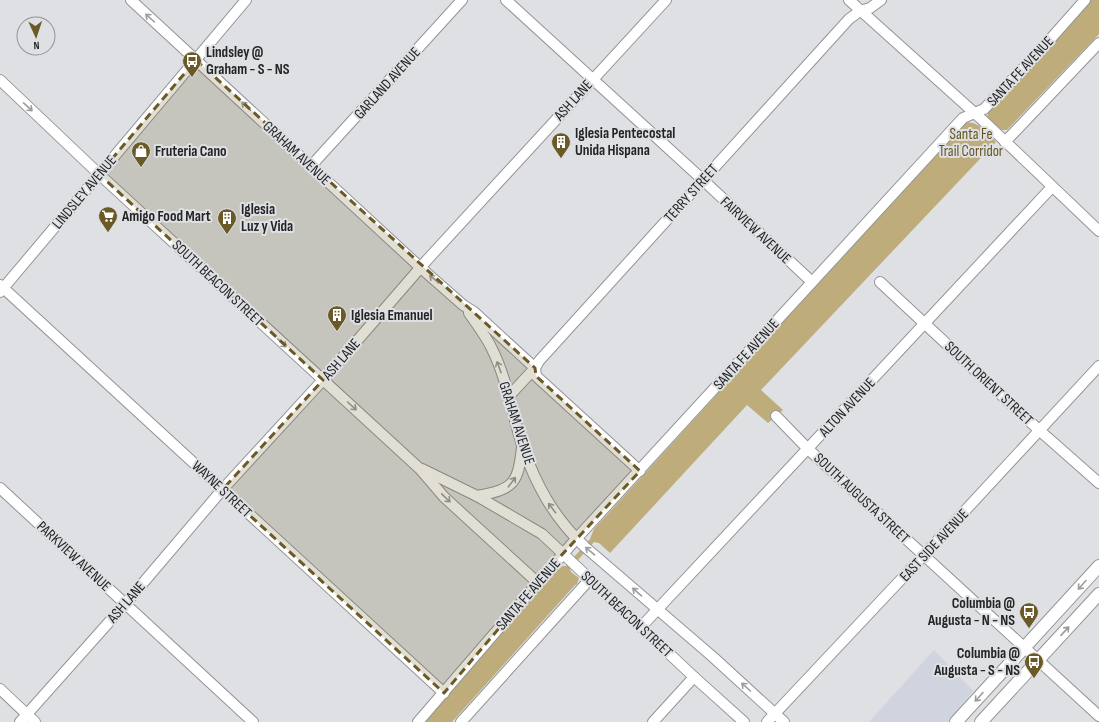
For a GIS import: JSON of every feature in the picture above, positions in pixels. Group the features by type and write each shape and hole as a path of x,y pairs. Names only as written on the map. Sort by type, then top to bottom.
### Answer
{"main road":[{"path":"956,722 1099,566"},
{"path":"981,722 1099,594"}],"street":[{"name":"GRAHAM AVENUE","path":"130,0 421,268 463,305 474,312 535,368 536,376 640,471"},
{"name":"LINDSLEY AVENUE","path":"1,288 246,0"},
{"name":"GARLAND AVENUE","path":"311,166 462,0"},
{"name":"FAIRVIEW AVENUE","path":"506,0 812,282"},
{"name":"ASH LANE","path":"23,718 126,603 222,490 323,380 421,268 592,79 666,0"},
{"path":"849,0 974,113 1099,231"},
{"name":"TERRY STREET","path":"509,396 849,19 860,11 870,8 881,0"},
{"name":"SANTA FE AVENUE","path":"418,722 576,539 963,118 984,109 1038,53 1085,0"},
{"path":"1005,142 1099,44"},
{"name":"SOUTH BEACON STREET","path":"0,80 99,174 420,469 444,497 538,583"},
{"name":"ALTON AVENUE","path":"641,627 1052,187"},
{"name":"SOUTH ORIENT STREET","path":"880,282 1099,483"},
{"name":"WAYNE STREET","path":"1,288 444,693"},
{"name":"GRAHAM AVENUE","path":"463,305 492,348 509,396 522,444 546,500 576,539"},
{"name":"EAST SIDE AVENUE","path":"767,722 1099,366"},
{"name":"SOUTH AUGUSTA STREET","path":"776,416 808,449 1099,716"},
{"path":"477,496 507,488 511,484 518,471 522,444"},
{"name":"SOUTH BEACON STREET","path":"420,469 477,496 542,534 744,722"},
{"name":"PARKVIEW AVENUE","path":"0,488 253,722"},
{"name":"SOUTH BEACON STREET","path":"576,539 713,657 784,722"},
{"path":"461,722 590,578"},
{"path":"653,722 694,677"},
{"path":"0,689 23,718 35,722"}],"highlighted area":[{"path":"196,60 535,368 536,376 640,471 557,560 444,693 222,490 323,380 99,174"}],"shaded area":[{"path":"934,650 973,691 948,722 869,722"}],"green space":[{"name":"Santa Fe Trail Corridor","path":"1091,0 1099,0 1099,34 1007,130 1002,130 997,126 990,135 996,142 761,390 783,410 768,423 747,405 610,553 599,543 594,542 570,569 571,572 579,578 577,584 452,722 423,722 556,570 566,566 590,539 594,529 966,122 982,127 989,119 987,116 989,111"}],"place":[{"name":"Lindsley @ Graham - S - NS","path":"192,78"},
{"name":"Iglesia Pentecostal Unida Hispana","path":"561,159"},
{"name":"Fruteria Cano","path":"141,168"},
{"name":"Amigo Food Mart","path":"108,233"},
{"name":"Iglesia Luz y Vida","path":"227,235"},
{"name":"Iglesia Emanuel","path":"337,332"},
{"name":"Columbia @ Augusta - N - NS","path":"1029,629"},
{"name":"Columbia @ Augusta - S - NS","path":"1034,679"}]}
